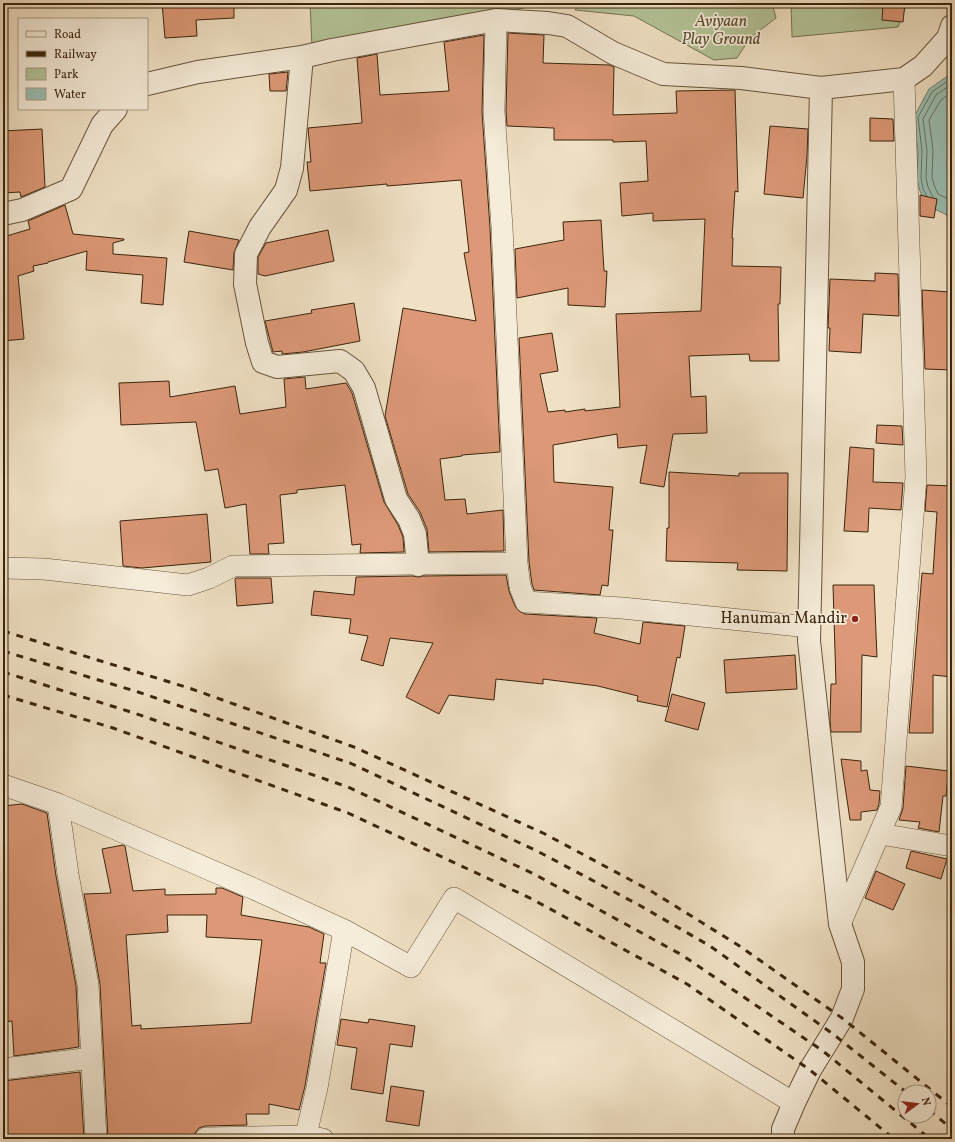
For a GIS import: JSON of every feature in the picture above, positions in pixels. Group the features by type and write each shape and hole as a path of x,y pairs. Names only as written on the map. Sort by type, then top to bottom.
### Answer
{"street":[{"path":"496,20 494,111 502,234 517,564 520,587 526,602 622,608 809,627"},
{"path":"148,84 198,72 302,57 332,50 496,20 548,23 567,26 613,53 663,74 741,78 821,88 904,79 923,66 948,38 952,26"},
{"path":"302,57 292,168 286,190 260,226 246,254 246,284 257,343 263,362 277,367 340,361 354,371 364,388 396,499 409,519 415,534 418,565"},
{"path":"840,924 891,807 916,477 904,79"},
{"path":"784,1139 782,1129 810,1070 842,1018 853,989 853,962 840,924 808,642 821,88"},
{"path":"3,214 22,210 71,189 102,125 115,110"},
{"path":"3,568 44,569 188,585 209,578 233,566 517,564"},
{"path":"3,785 58,804 344,930 411,967 454,898 794,1103"},
{"path":"58,804 68,874 88,985 96,1139"},
{"path":"880,834 952,846"},
{"path":"206,1139 312,1138 317,1088 344,930"},
{"path":"3,1069 92,1058"}],"green space":[{"path":"310,3 550,3 312,47"},
{"name":"Aviyaan Play Ground","path":"580,3 772,3 776,18 750,38 737,58 714,60 634,16 575,10"},
{"path":"791,3 907,3 898,27 792,37"}],"water":[{"path":"952,73 952,221 945,214 926,205 920,191 917,179 918,151 914,117 929,89"}],"building":[{"path":"162,3 234,3 234,18 196,20 197,36 165,38"},
{"path":"883,3 905,3 903,22 882,20"},
{"path":"508,33 544,35 543,63 610,65 614,67 613,115 677,113 676,91 735,90 738,192 735,191 732,266 781,267 780,304 778,304 779,361 750,361 749,354 689,356 691,397 706,396 707,433 673,434 664,487 640,483 647,445 618,448 617,434 553,445 554,482 613,487 609,530 613,530 608,586 602,585 600,595 534,590 532,584 529,562 519,338 552,333 558,371 540,374 548,412 565,410 565,412 585,409 585,411 620,407 616,314 701,311 705,219 653,221 653,213 622,216 620,183 648,181 646,141 613,142 613,140 554,140 554,128 507,126"},
{"path":"484,35 482,112 490,228 500,452 462,455 440,459 445,500 465,499 467,514 503,510 504,551 429,552 427,529 420,512 408,494 385,416 403,308 476,321 464,253 469,252 461,180 387,186 387,184 310,191 307,162 311,162 308,128 362,123 357,58 377,54 380,95 449,91 444,42"},
{"path":"288,72 286,91 270,91 269,74"},
{"path":"870,118 893,119 894,141 870,141"},
{"path":"770,126 808,129 803,198 764,194"},
{"path":"42,129 45,187 21,197 20,192 3,193 3,131"},
{"path":"920,195 937,199 934,218 920,216"},
{"path":"65,205 73,234 124,239 113,243 113,254 167,258 163,305 141,303 143,275 86,270 87,251 33,266 34,271 18,276 24,339 3,341 3,237 30,229 28,221"},
{"path":"601,220 604,271 607,271 605,307 568,305 568,288 517,298 515,249 564,240 563,222"},
{"path":"328,230 334,261 265,276 258,274 258,257 266,243"},
{"path":"189,231 239,240 234,253 233,270 184,262"},
{"path":"875,273 898,274 899,316 863,314 861,353 829,351 830,328 828,328 830,279 875,281"},
{"path":"922,290 950,292 950,315 952,315 952,370 925,369"},
{"path":"354,303 360,341 303,352 282,354 282,351 273,352 265,321 312,313 311,310"},
{"path":"305,377 306,389 346,383 352,393 384,502 398,525 403,537 404,552 360,553 361,544 352,545 345,485 297,490 297,493 280,495 284,543 268,544 269,554 250,554 246,504 225,508 218,469 205,471 196,422 121,425 119,383 169,381 170,397 235,386 240,414 286,407 284,379"},
{"path":"877,425 902,426 903,445 876,443"},
{"path":"850,447 874,449 873,482 903,483 901,510 869,508 868,532 844,531"},
{"path":"669,472 739,476 739,473 788,473 787,571 737,570 738,563 666,561 667,528 669,528"},
{"path":"927,485 952,486 952,677 933,675 933,733 909,733 922,573 933,574 937,512 925,511"},
{"path":"207,514 211,562 142,568 123,566 120,521"},
{"path":"506,575 509,591 515,606 519,611 525,614 597,618 594,633 640,644 643,622 685,626 680,658 677,657 667,707 637,701 638,696 598,686 543,679 543,684 496,679 494,700 449,695 439,714 406,697 433,643 390,638 383,666 361,660 368,636 349,633 351,619 311,615 314,591 354,595 356,577"},
{"path":"236,578 271,578 273,603 237,606"},
{"path":"833,585 874,585 877,657 862,655 861,732 831,732 831,684 836,684"},
{"path":"795,655 797,689 726,693 724,660"},
{"path":"672,694 705,703 698,730 665,721"},
{"path":"841,759 861,761 861,771 867,770 870,790 880,791 877,810 861,812 861,820 850,820"},
{"path":"906,766 949,771 946,796 943,796 939,832 918,828 920,822 899,820 903,808"},
{"path":"22,804 47,813 56,876 76,986 79,1047 14,1056 12,1021 3,1022 3,806"},
{"path":"123,845 125,846 133,891 165,889 165,895 216,894 216,888 222,888 243,897 241,915 309,927 324,934 320,963 326,963 305,1086 299,1110 269,1104 269,1114 246,1114 247,1125 205,1126 199,1128 195,1133 194,1139 173,1139 173,1137 152,1139 108,1139 100,984 84,894 111,893 102,849","holes":["167,915 207,915 206,937 262,940 251,1023 141,1029 141,1025 132,1026 126,935 168,932"]},
{"path":"911,851 947,859 941,879 906,868"},
{"path":"876,871 905,884 893,910 865,898"},
{"path":"341,1019 368,1023 369,1019 415,1026 412,1047 390,1044 383,1094 351,1089 357,1048 337,1045"},
{"path":"80,1072 84,1139 3,1139 3,1081"},
{"path":"391,1086 424,1091 419,1126 386,1121"}],"railway":[{"path":"3,631 189,688 354,747 545,834 651,891 738,945 842,1018 952,1107"},
{"path":"3,651 138,692 350,763 539,852 639,905 710,946 833,1034 897,1085"},
{"path":"3,672 134,713 348,787 534,874 682,955 823,1051 930,1139"},
{"path":"3,695 113,728 348,813 532,899 687,984 810,1070 894,1139"},
{"path":"937,1117 952,1129"}],"place":[{"name":"Hanuman Mandir","path":"855,619"}]}
